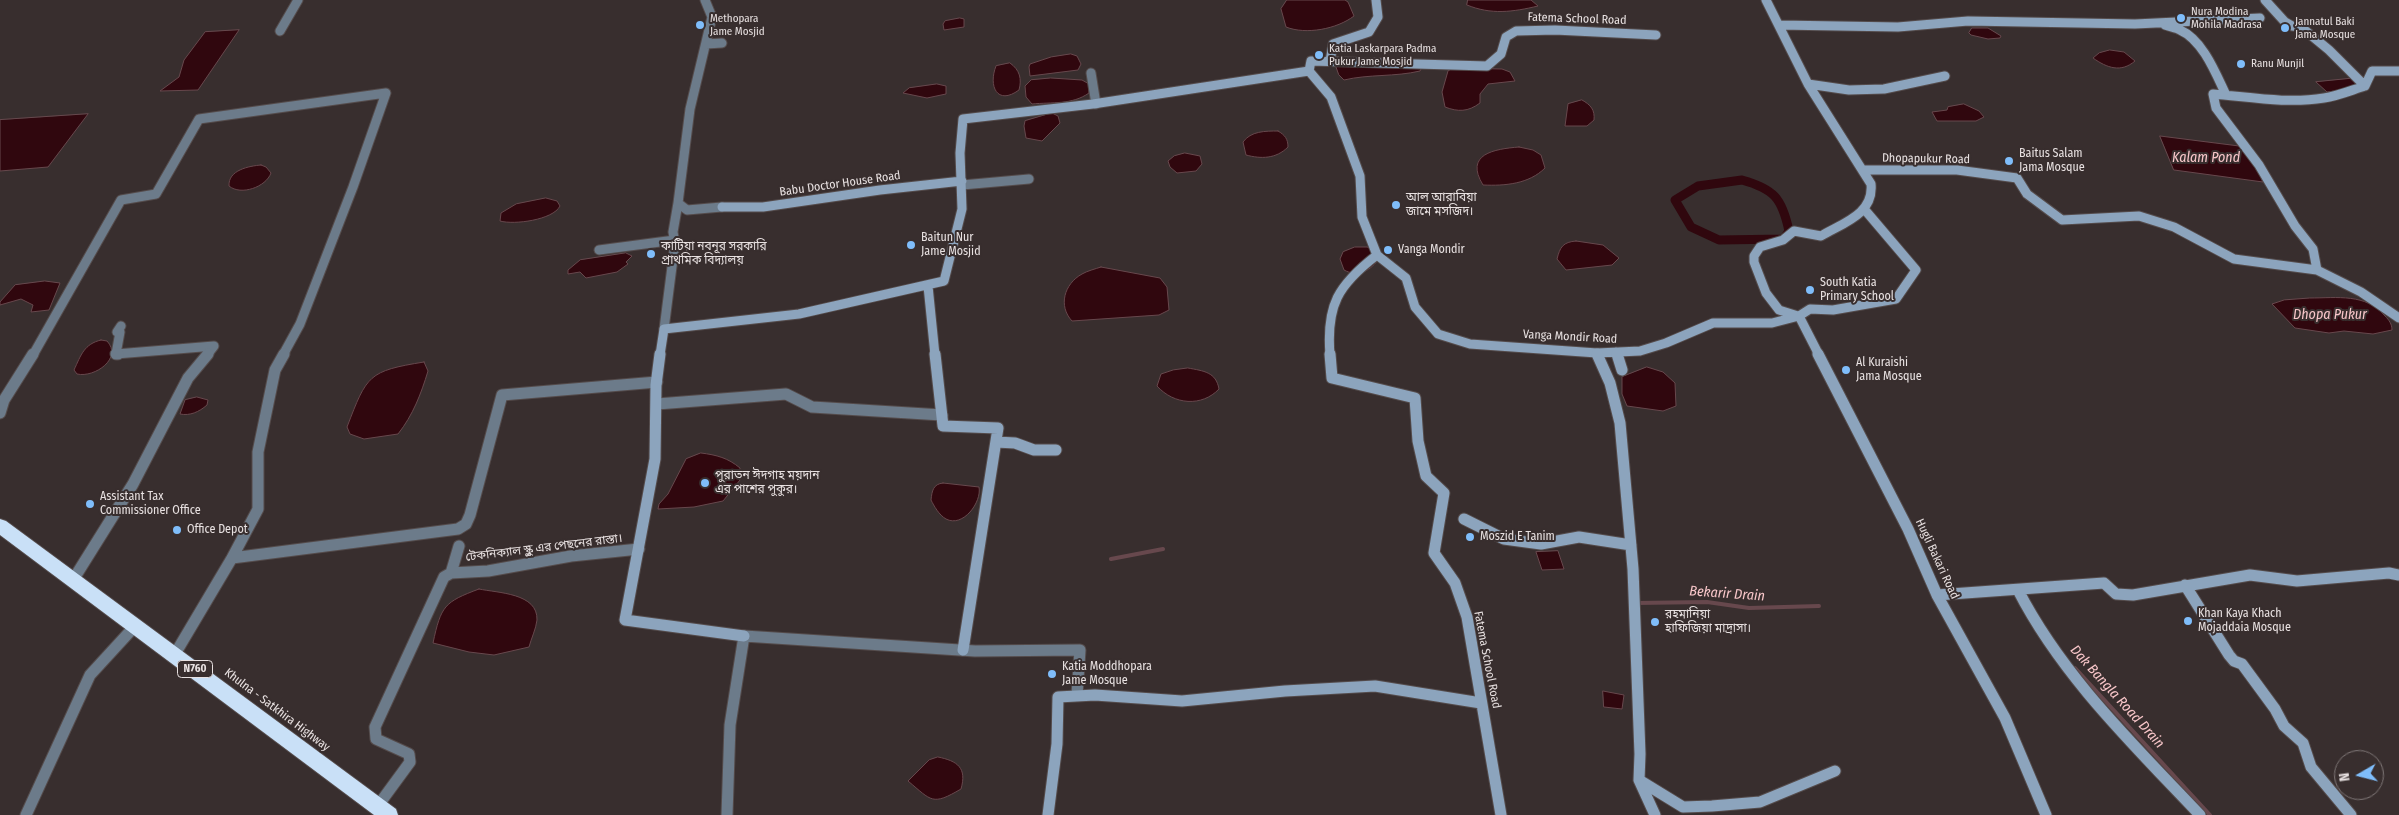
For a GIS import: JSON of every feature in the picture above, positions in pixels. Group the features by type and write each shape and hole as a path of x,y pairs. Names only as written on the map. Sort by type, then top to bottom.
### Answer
{"highway":[{"name":"Khulna - Satkhira Highway","path":"0,526 175,654 381,812"}],"street":[{"path":"280,31 298,0"},
{"path":"705,0 712,17 690,109 673,232 675,240 657,382 655,459 625,620 744,636 963,650 1080,650 1077,695"},
{"path":"1330,61 1333,44 1369,32 1378,17 1376,0"},
{"path":"1766,0 1808,84 1854,158 1864,170 1871,184 1872,195 1865,210 1821,236 1794,231 1783,240 1760,247 1754,258 1754,266 1759,280 1776,307 1799,316"},
{"path":"2265,0 2285,22 2292,26 2301,27 2329,50 2365,86"},
{"path":"1779,25 1898,27 1968,21 2162,23 2260,18"},
{"path":"2162,23 2182,30 2198,47 2216,72 2226,95"},
{"name":"Fatema School Road","path":"1308,71 1311,62 1330,61 1431,62 1487,66 1500,54 1506,37 1516,31 1555,30 1656,35"},
{"path":"706,44 722,43"},
{"path":"664,329 742,322 815,310 944,281 962,209 960,152 963,120 1096,104 1308,71 1331,97 1360,176 1362,217 1377,255"},
{"path":"2318,270 2313,249 2295,226 2259,165 2216,108 2213,94 2266,100 2324,98 2365,86 2372,71 2399,71"},
{"path":"1091,73 1096,104"},
{"path":"1808,84 1849,90 1884,89 1945,76"},
{"path":"0,413 4,400 32,356 121,200 156,194 199,119 386,93 354,187 300,324 275,370 258,452 258,509 232,558 175,654"},
{"name":"Dhopapukur Road","path":"1864,170 1957,170 2017,178 2027,194 2062,220 2139,216 2174,227 2234,259 2318,270 2361,292 2399,318"},
{"path":"962,183 1029,179"},
{"name":"Babu Doctor House Road","path":"678,203 687,210 722,207 734,208 800,203 864,192 962,183"},
{"name":"Vanga Mondir Road","path":"1377,255 1406,278 1415,307 1438,334 1470,344 1597,353 1640,352 1713,323 1772,323 1799,316 1810,308 1833,310 1896,299 1916,270 1865,210"},
{"path":"599,250 627,248 675,240"},
{"name":"Fatema School Road","path":"1377,255 1342,284 1331,307 1328,340 1332,378 1415,398 1418,418 1418,441 1426,476 1444,493 1434,553 1455,583 1467,617 1501,815"},
{"path":"928,286 943,426 998,428 963,650"},
{"name":"Hugli Bakari Road","path":"1799,316 1908,529 1937,595 2005,718 2046,815"},
{"path":"73,580 133,484 188,378 214,346 116,354 120,338 120,332 117,332 121,326"},
{"path":"1616,352 1622,370"},
{"path":"1597,353 1610,383 1620,423 1631,545 1640,754 1639,780 1655,815"},
{"path":"232,558 458,529 466,524 470,515 502,395 657,382"},
{"path":"656,404 786,394 812,407 942,415"},
{"path":"996,442 1015,443 1034,450 1056,450"},
{"path":"1464,519 1504,539 1541,544 1579,537 1631,545"},
{"name":"টেকনিক্যাল স্কুল এর পেছনের রাস্তা।","path":"459,546 451,573 488,571 571,556 639,549"},
{"path":"381,812 410,762 409,754 376,739 375,727 444,578 451,573"},
{"path":"1937,595 2104,583 2116,594 2133,595 2250,575 2297,581 2362,577 2389,573 2399,575"},
{"path":"2185,585 2229,655 2242,664 2275,709 2284,726 2302,743 2311,768 2351,815"},
{"path":"2018,590 2036,625 2108,718 2200,815"},
{"path":"26,815 90,675 135,626"},
{"path":"727,815 730,709 744,636"},
{"path":"1048,815 1056,744 1058,697 1077,695 1182,701 1285,691 1375,686 1481,703"},
{"path":"1639,780 1683,807 1712,806 1760,802 1835,771"}],"water":[{"path":"1287,0 1345,0 1348,2 1354,16 1347,21 1321,29 1294,29 1286,27 1281,9"},
{"path":"1468,0 1531,0 1538,6 1511,11 1493,11 1467,5"},
{"path":"964,19 964,27 944,30 943,24 945,21"},
{"path":"1972,28 1988,28 2001,36 2000,38 1988,39 1971,35 1969,33"},
{"path":"239,30 198,90 160,91 179,77 184,60 205,32"},
{"path":"2110,50 2124,52 2135,61 2124,67 2114,68 2093,58 2099,53"},
{"path":"1071,54 1077,56 1081,64 1078,70 1030,76 1030,64 1051,57"},
{"path":"1010,63 1019,75 1019,90 1005,96 1000,95 994,87 993,80 996,66"},
{"path":"1336,66 1422,67 1420,71 1411,73 1344,80 1339,75"},
{"path":"1454,68 1502,69 1510,72 1515,81 1488,84 1480,94 1480,103 1467,110 1454,110 1445,107 1442,92 1448,71"},
{"path":"1051,78 1082,80 1089,84 1089,93 1076,100 1032,104 1026,97 1025,86 1031,80"},
{"path":"2356,78 2367,87 2327,92 2316,82"},
{"path":"937,84 946,86 946,94 927,98 903,93 909,88"},
{"path":"1582,100 1592,108 1594,120 1587,126 1565,126 1568,104"},
{"path":"1964,104 1979,111 1984,117 1976,121 1937,121 1932,112 1947,110 1948,107"},
{"path":"1052,113 1058,116 1060,123 1042,141 1026,138 1025,121"},
{"path":"88,114 48,167 0,171 0,120"},
{"path":"1278,131 1287,139 1288,147 1283,151 1268,157 1246,155 1243,142 1246,138 1259,132"},
{"name":"Kalam Pond","path":"2160,136 2247,147 2263,182 2174,170"},
{"path":"1519,147 1533,150 1541,155 1545,168 1532,178 1524,181 1500,185 1483,185 1478,175 1477,166 1479,160 1485,155 1500,149"},
{"path":"1185,153 1200,156 1202,164 1196,171 1177,173 1170,167 1168,161 1174,156"},
{"path":"261,165 266,167 271,173 259,186 240,190 229,186 232,176 240,170"},
{"path":"546,198 557,201 560,206 550,215 523,222 500,221 501,213 516,204"},
{"path":"1576,241 1603,245 1619,258 1612,265 1566,270 1557,259 1558,255 1565,244"},
{"path":"1355,247 1374,249 1378,260 1371,268 1362,272 1354,273 1344,270 1340,259 1343,252"},
{"path":"626,253 632,256 626,262 628,264 617,272 586,278 580,272 568,274 568,270 580,260"},
{"path":"1101,267 1160,278 1167,287 1169,310 1159,315 1072,321 1065,309 1064,302 1067,289 1082,274"},
{"path":"45,281 60,283 49,310 31,312 33,305 21,299 0,305 0,302 15,285"},
{"name":"Dhopa Pukur","path":"2350,298 2369,303 2388,319 2392,330 2373,334 2344,331 2329,333 2295,328 2272,304 2284,300"},
{"path":"101,340 107,341 111,347 112,354 109,360 99,370 92,373 77,374 74,370 84,351 91,344"},
{"path":"424,362 428,371 422,388 412,412 398,434 364,439 350,434 347,427 365,386 372,378 391,369"},
{"path":"1647,367 1663,372 1675,383 1676,406 1663,411 1627,406 1622,394 1622,377"},
{"path":"1188,368 1208,373 1215,379 1219,389 1205,399 1188,401 1171,397 1157,386 1161,374"},
{"path":"197,397 208,400 207,405 194,413 180,414 185,400"},
{"path":"701,453 722,458 736,465 740,468 740,480 723,501 694,507 658,509 659,504 668,494 686,459"},
{"path":"943,483 979,487 978,500 965,517 952,521 946,519 935,508 931,500 933,491 935,486"},
{"path":"1558,551 1564,569 1542,570 1536,552"},
{"path":"479,589 506,593 524,599 531,604 536,611 537,620 529,647 494,655 469,652 433,643 439,621 446,607 458,598"},
{"path":"1603,691 1624,695 1622,709 1604,707"},
{"path":"938,757 956,763 962,771 963,782 961,789 944,798 933,799 922,793 908,781 929,760"}],"waterway":[{"path":"1742,180 1762,187 1775,196 1783,210 1789,231 1784,239 1719,240 1691,227 1675,200 1698,186 1742,180"},
{"path":"1111,559 1163,549"},
{"name":"Bekarir Drain","path":"1636,603 1707,602 1749,608 1819,606"},
{"name":"Dak Bangla Road Drain","path":"2075,668 2210,815"}],"place":[{"name":"Nura Modina Mohila Madrasa","path":"2181,18"},
{"name":"Methopara Jame Mosjid","path":"700,25"},
{"name":"Jannatul Baki Jama Mosque","path":"2285,28"},
{"name":"Katia Laskarpara Padma Pukur Jame Mosjid","path":"1319,55"},
{"name":"Ranu Munjil","path":"2241,64"},
{"name":"Baitus Salam Jama Mosque","path":"2009,161"},
{"name":"আল আরাবিয়া জামে মসজিদ।","path":"1396,205"},
{"name":"Baitun Nur Jame Mosjid","path":"911,245"},
{"name":"Vanga Mondir","path":"1388,250"},
{"name":"কাটিয়া নবনূর সরকারি প্রাথমিক বিদ্যালয়","path":"651,254"},
{"name":"South Katia Primary School","path":"1810,290"},
{"name":"Al Kuraishi Jama Mosque","path":"1846,370"},
{"name":"পুরাতন ঈদগাহ ময়দান এর পাশের পুকুর।","path":"705,483"},
{"name":"Assistant Tax Commissioner Office","path":"90,504"},
{"name":"Office Depot","path":"177,530"},
{"name":"Moszid E Tanim","path":"1470,537"},
{"name":"Khan Kaya Khach Mojaddaia Mosque","path":"2188,621"},
{"name":"রহমানিয়া হাফিজিয়া মাদ্রাসা।","path":"1655,622"},
{"name":"Katia Moddhopara Jame Mosque","path":"1052,674"}]}
